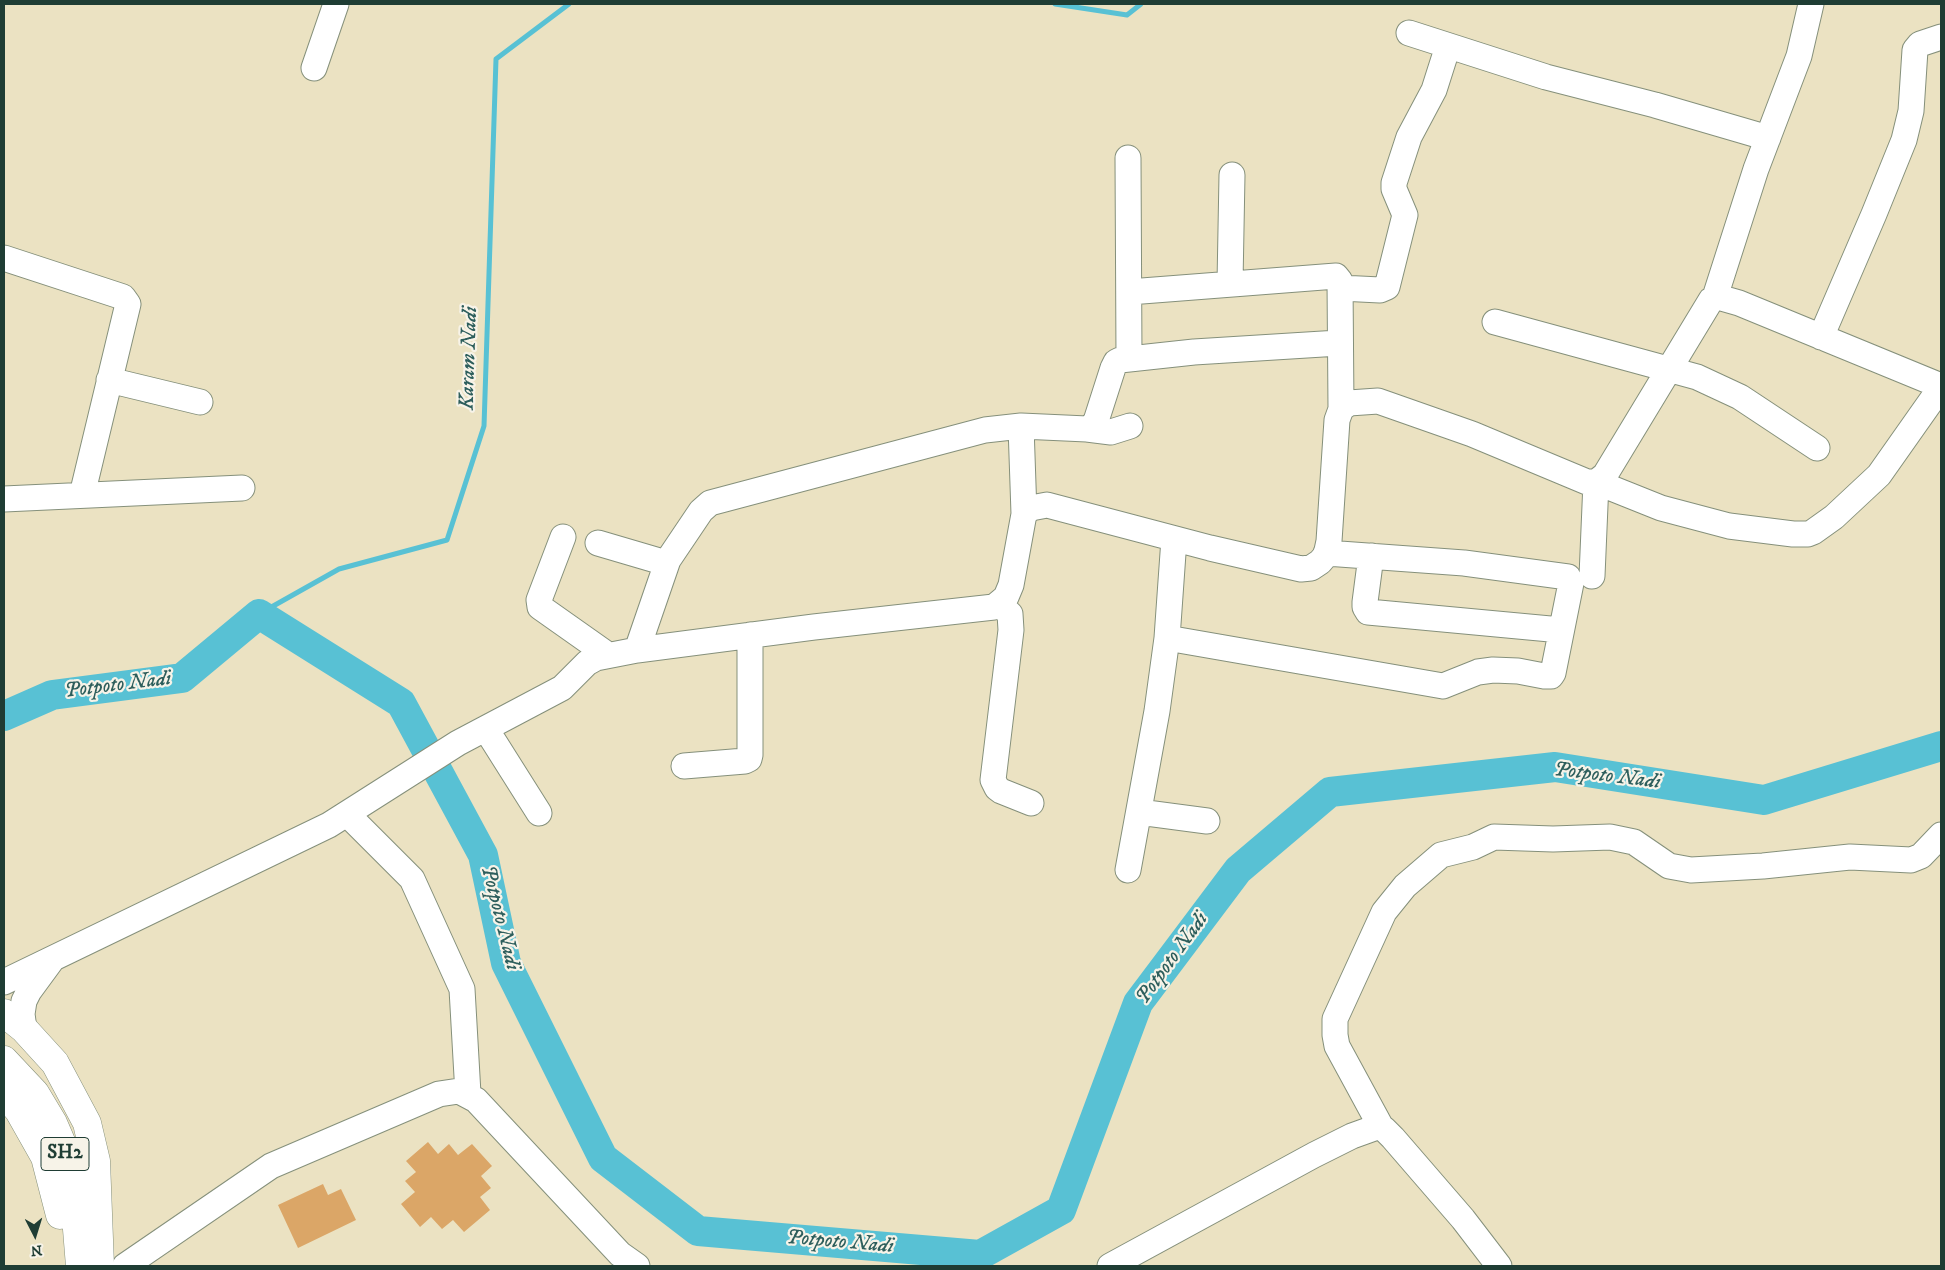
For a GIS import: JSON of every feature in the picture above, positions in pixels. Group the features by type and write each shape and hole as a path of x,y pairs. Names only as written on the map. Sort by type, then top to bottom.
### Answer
{"main road":[{"path":"14,1021 55,1063 87,1122 96,1160 100,1266"},
{"name":"SH2","path":"4,1060 35,1093 53,1123 62,1144 74,1192 80,1266"},
{"name":"SH2","path":"4,1093 19,1111 45,1156 61,1217 64,1266"}],"street":[{"path":"314,68 336,4"},
{"path":"1596,482 1605,476 1711,300 1715,297 1750,188 1799,56 1811,4"},
{"path":"1409,34 1546,77 1655,105 1768,138"},
{"path":"1821,337 1904,140 1911,111 1915,50 1920,44 1941,37"},
{"path":"1340,288 1380,290 1387,286 1405,215 1394,186 1408,137 1434,90 1448,46"},
{"path":"1128,158 1129,358"},
{"path":"1230,283 1232,175"},
{"path":"4,258 123,297 127,300 128,308 82,495"},
{"path":"1024,514 1030,508 1047,506 1301,569 1311,568 1316,565 1326,553 1329,541 1337,420 1340,410 1340,288 1338,278 1332,275 1129,292"},
{"path":"1340,410 1349,403 1378,400 1472,434 1588,482 1596,482 1661,508 1729,526 1797,535 1814,532 1879,475 1941,386 1739,303 1715,297"},
{"path":"1495,322 1698,377 1740,398 1817,448"},
{"path":"1087,429 1096,421 1114,365 1120,360 1339,343"},
{"path":"109,380 200,402"},
{"path":"4,982 329,825 458,743 562,688 592,659 637,650 750,635 990,608 999,604 1006,597 1011,585 1024,514 1021,426"},
{"path":"637,650 666,564 701,511 710,503 985,430 1021,426 1111,432 1130,426"},
{"path":"1592,576 1596,482"},
{"path":"4,499 242,488"},
{"path":"562,537 539,600 540,607 608,656"},
{"path":"1128,870 1167,638 1174,539"},
{"path":"598,543 666,564"},
{"path":"1167,638 1443,686 1478,672 1493,670 1518,671 1551,676 1567,626 1570,578 1464,563 1326,553"},
{"path":"1371,556 1365,602 1368,612 1567,626"},
{"path":"999,604 1010,614 1011,630 994,780 1001,791 1031,802"},
{"path":"684,766 745,761 749,759 750,635"},
{"path":"486,729 539,812"},
{"path":"1138,812 1207,820"},
{"path":"348,814 412,879 462,989 468,1094"},
{"path":"1368,1130 1337,1046 1335,1019 1384,912 1405,886 1446,852 1474,847 1494,838 1553,839 1610,837 1634,842 1669,866 1691,870 1763,866 1841,858 1911,860 1921,856 1941,835"},
{"path":"14,1021 22,1014 24,1001 29,991 53,959"},
{"path":"125,1266 271,1166 440,1094 459,1091 468,1094 476,1100 620,1254 637,1266"},
{"path":"1110,1266 1314,1154 1368,1130 1393,1138 1463,1219 1499,1266"}],"building":[{"path":"428,1142 438,1154 449,1144 458,1155 472,1144 492,1166 481,1176 491,1188 480,1197 490,1210 464,1232 453,1220 442,1229 431,1217 420,1227 401,1204 415,1192 405,1181 416,1172 406,1161"},
{"path":"323,1184 328,1195 341,1189 356,1220 298,1248 278,1205"}],"waterway":[{"name":"Karam Nadi","path":"259,614 339,569 447,540 484,426 496,59 569,4"},
{"name":"Karam Nadi","path":"1055,4 1127,15 1141,4"},
{"name":"Potpoto Nadi","path":"4,716 52,695 182,678 259,614 401,703 483,855 506,963 603,1158 698,1231 980,1255 1061,1210 1138,1003 1238,870 1330,792 1555,767 1764,800 1941,746"}]}
